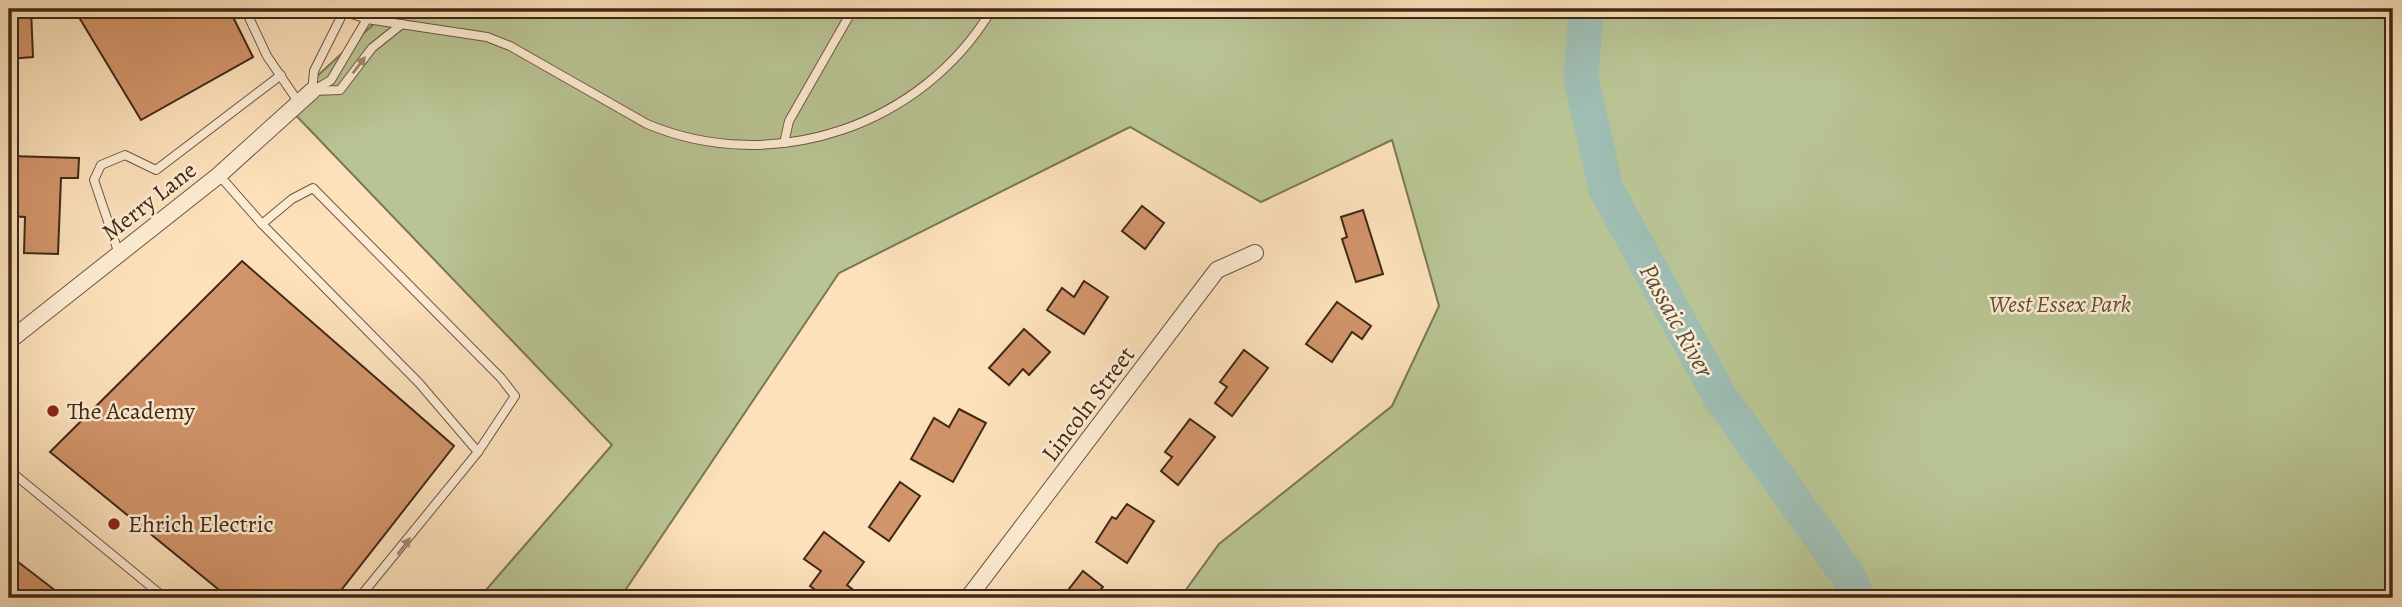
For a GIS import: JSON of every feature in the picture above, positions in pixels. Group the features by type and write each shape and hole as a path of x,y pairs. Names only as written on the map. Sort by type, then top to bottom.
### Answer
{"street":[{"name":"Merry Lane","path":"13,335 219,175 312,91"},
{"name":"Lincoln Street","path":"968,598 1217,270 1255,253"}],"lane":[{"path":"245,9 299,103"},
{"path":"784,143 789,121 853,9"},
{"path":"312,91 313,71 340,11 367,19 488,37 669,134 722,144 784,143 836,134 889,111 931,81 963,52 992,9"},
{"path":"312,91 331,80 367,19"},
{"path":"312,91 340,90 372,48 402,24"},
{"path":"119,254 94,180 101,164 125,155 156,170 281,75"},
{"path":"219,175 262,225 419,383 478,452"},
{"path":"262,225 292,199 313,188 501,378 514,396 478,452 359,598"},
{"path":"9,470 165,598"}],"green space":[{"name":"West Essex Park","path":"382,9 2393,9 2393,598 1180,598 1219,544 1392,406 1439,306 1392,140 1261,202 1130,127 839,273 620,598 479,598 612,445 286,105 380,18"}],"building":[{"path":"9,9 31,9 33,57 9,59"},
{"path":"74,9 229,9 253,57 141,120"},
{"path":"9,156 79,158 78,178 61,178 58,254 24,253 25,217 9,216"},
{"path":"1142,206 1164,223 1145,249 1122,231"},
{"path":"1363,210 1383,274 1356,282 1342,239 1347,237 1341,217"},
{"path":"242,261 454,446 335,598 229,598 50,452"},
{"path":"1084,281 1108,297 1084,334 1047,310 1062,288 1074,297"},
{"path":"1337,302 1371,326 1362,339 1352,332 1332,362 1306,344"},
{"path":"1024,329 1050,352 1029,375 1023,369 1009,385 989,368"},
{"path":"1244,350 1268,368 1232,416 1215,403 1227,387 1220,382"},
{"path":"959,409 986,423 953,482 911,459 934,418 949,427"},
{"path":"1190,419 1215,437 1178,485 1161,471 1172,457 1165,452"},
{"path":"900,482 920,496 889,541 869,527"},
{"path":"1127,504 1154,521 1127,563 1096,542 1112,517 1116,519"},
{"path":"824,532 864,562 847,585 856,592 852,598 826,598 810,586 821,571 804,559"},
{"path":"9,555 65,598 9,598"},
{"path":"1083,571 1103,587 1094,598 1062,598"}],"waterway":[{"name":"Passaic River","path":"1586,9 1581,79 1606,189 1720,397 1847,574 1858,598"}],"place":[{"name":"The Academy","path":"53,411"},
{"name":"Ehrich Electric","path":"114,524"}]}
